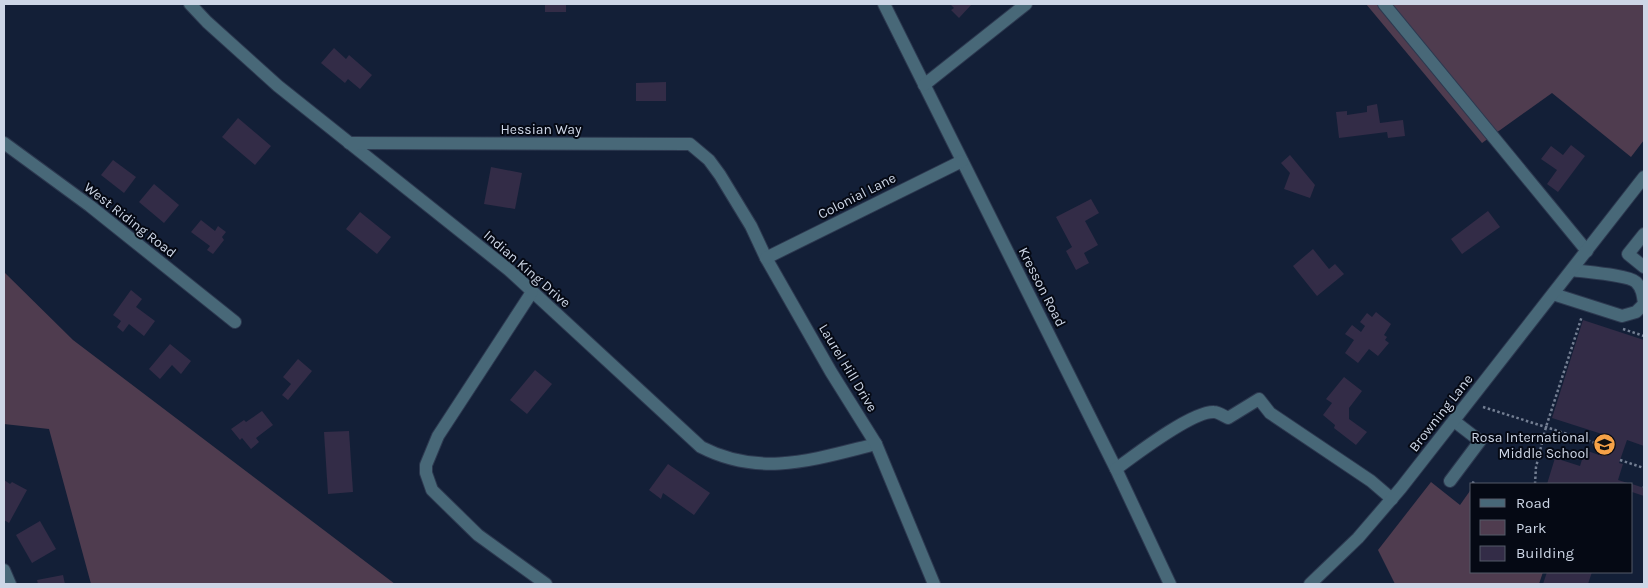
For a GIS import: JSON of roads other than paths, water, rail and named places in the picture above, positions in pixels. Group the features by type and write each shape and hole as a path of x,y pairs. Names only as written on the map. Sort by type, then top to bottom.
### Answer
{"street":[{"name":"Indian King Drive","path":"190,4 207,22 278,86 508,270 700,446 718,456 758,464 788,464 876,444"},
{"name":"Kresson Road","path":"884,4 1116,469 1170,584"},
{"path":"924,85 1026,4"},
{"path":"1384,4 1587,251"},
{"name":"West Riding Road","path":"4,143 90,206 235,322"},
{"name":"Hessian Way","path":"349,143 690,144 709,160 720,175"},
{"name":"Colonial Lane","path":"766,258 962,161"},
{"name":"Laurel Hill Drive","path":"720,175 751,226 766,258 831,372 876,444 934,584"},
{"name":"Browning Lane","path":"1311,584 1358,538 1392,498 1644,177"},
{"path":"1644,234 1628,254 1644,267"},
{"path":"1553,294 1622,316 1636,312 1644,304 1642,290 1634,280 1572,270"},
{"path":"532,292 438,436 426,464 426,473 432,490 478,535 546,584"},
{"path":"1116,469 1163,435 1200,415 1215,412 1228,418 1259,399 1270,413 1371,481 1392,498"},
{"path":"1450,481 1480,441 1454,421"},
{"path":"4,570 10,584"}],"place":[{"name":"Rosa International Middle School","path":"1605,445"}]}
